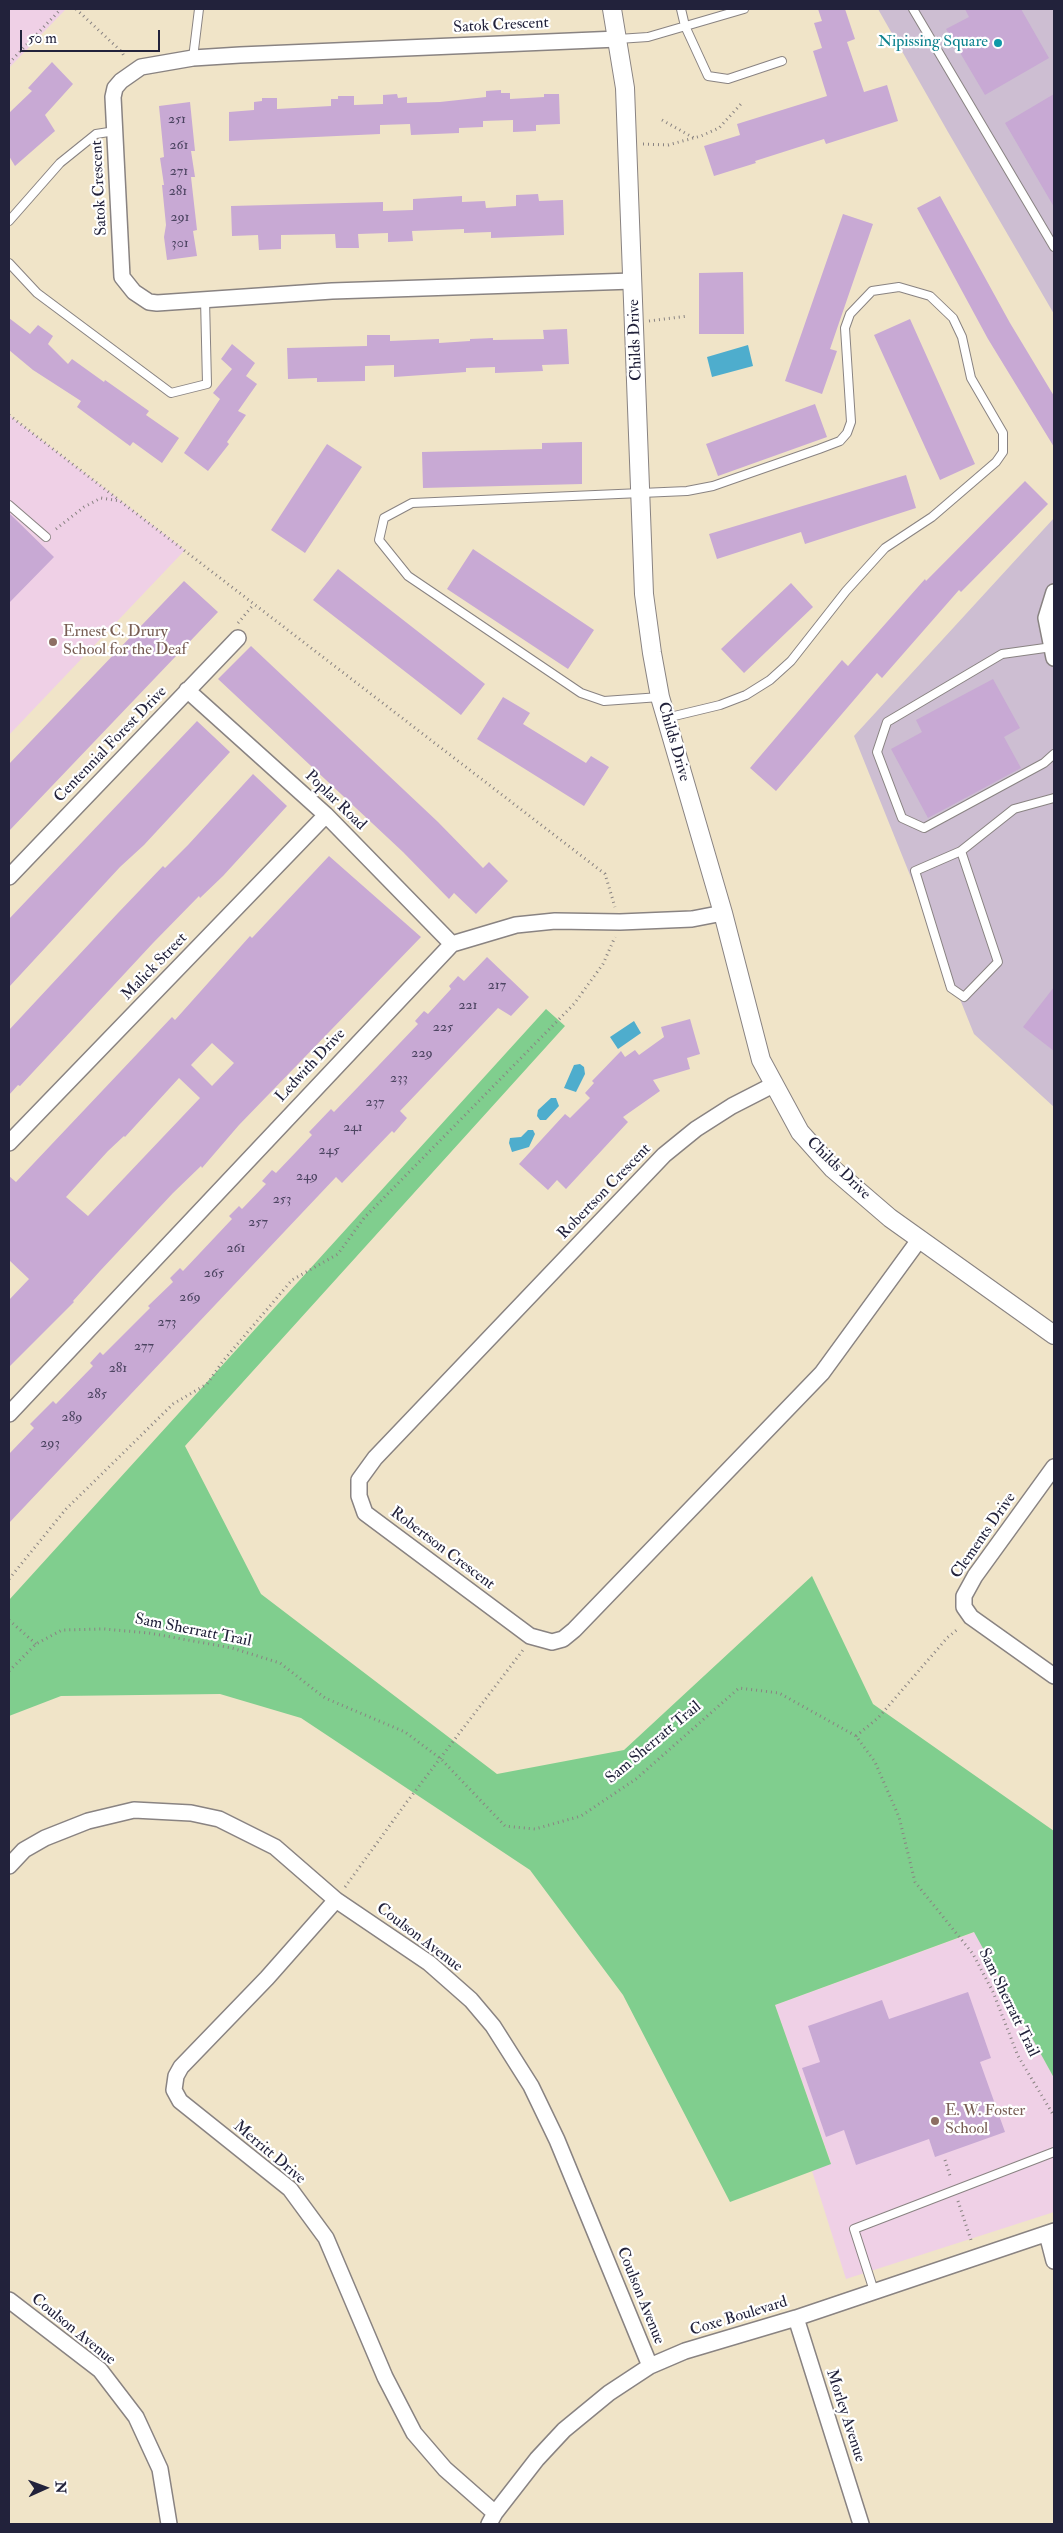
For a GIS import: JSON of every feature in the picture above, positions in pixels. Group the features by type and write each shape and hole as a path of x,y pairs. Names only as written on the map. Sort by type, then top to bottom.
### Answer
{"street":[{"name":"Childs Drive","path":"612,9 625,88 642,494 644,594 660,697 723,913 759,1052 773,1085 800,1132 833,1169 919,1240 1054,1335"},
{"name":"Satok Crescent","path":"618,38 193,58 149,65 132,72 115,88 113,97 122,277 127,285 143,298 157,303 332,291 633,281"},
{"path":"1053,653 1046,618 1054,592"},
{"name":"Centennial Forest Drive","path":"9,877 238,638"},
{"name":"Poplar Road","path":"187,690 326,815 452,944"},
{"name":"Malick Street","path":"10,1140 326,815"},
{"path":"452,944 516,925 555,921 692,920 723,913"},
{"name":"Ledwith Drive","path":"9,1414 452,944"},
{"name":"Robertson Crescent","path":"773,1085 732,1106 696,1129 664,1155 370,1463 359,1480 360,1496 365,1513 530,1636 552,1642 563,1639 574,1630 822,1373 919,1240"},
{"name":"Clements Drive","path":"971,1618 964,1607 964,1596 975,1576 1054,1467"},
{"path":"971,1618 1054,1676"},
{"name":"Coulson Avenue","path":"9,1866 24,1850 45,1838 88,1821 134,1810 191,1814 219,1819 275,1846 336,1900 429,1963 470,2000 493,2026 531,2086 557,2140 650,2366"},
{"name":"Merritt Drive","path":"336,1900 267,1978 182,2067 176,2076 174,2090 180,2101 187,2107 290,2189 326,2238 385,2377 414,2433 444,2469 492,2518"},
{"path":"1051,2233 1054,2261"},
{"name":"Coxe Boulevard","path":"492,2518 537,2459 564,2430 609,2393 650,2366 685,2351 796,2318 1051,2233"},
{"name":"Coulson Avenue","path":"9,2300 100,2370 136,2417 160,2468 169,2524"},
{"name":"Morley Avenue","path":"796,2318 860,2524"}],"lane":[{"path":"193,58 199,9"},
{"path":"681,9 685,26 708,76 728,79 782,61"},
{"path":"618,38 648,38 744,9"},
{"path":"913,9 1054,246"},
{"path":"9,221 60,163 96,134 115,131"},
{"path":"9,263 37,293 171,393 208,384 205,300"},
{"path":"660,697 604,701 581,693 408,576 379,540 384,518 412,503 687,491 713,486 840,441 847,433 851,422 845,328 850,314 872,291 899,287 930,296 953,318 962,337 971,378 1003,433 1003,452 996,462 932,517 885,548 846,591 791,661 770,680 746,695 720,705 666,718"},
{"path":"9,505 46,537"},
{"path":"1053,653 1002,654 887,722 877,752 902,818 924,828 1044,763 1054,754"},
{"path":"961,851 998,962 964,997 951,988 915,871 961,851 1014,809 1054,798"},
{"path":"874,2291 854,2229 1054,2152"}],"path":[{"path":"9,63 61,9"},
{"path":"76,9 122,52 132,72"},
{"path":"628,144 668,145 694,138 719,128 742,104"},
{"path":"662,120 694,138"},
{"path":"635,323 688,316"},
{"path":"9,415 605,874 620,922 613,945 603,964 574,1004 364,1218 338,1254 292,1280 223,1361 207,1384 173,1404 66,1509 9,1579"},
{"path":"46,537 84,507 101,498 120,501"},
{"path":"238,638 238,623 254,604"},
{"path":"856,1736 878,1718 947,1638 971,1618"},
{"path":"9,1620 36,1644"},
{"name":"Sam Sherratt Trail","path":"9,1671 36,1644 62,1630 104,1629 149,1633 232,1648 280,1663 325,1698 405,1732 441,1759 505,1826 535,1829 581,1816 636,1779 738,1688 779,1693 856,1736 875,1762 899,1817 915,1882 973,1954 992,1992 1018,2056 1054,2116"},
{"path":"336,1900 406,1802 518,1659 530,1636"},
{"path":"945,2160 977,2258"}],"shaded area":[{"path":"9,9 66,9 9,68"},
{"path":"878,9 1054,9 1054,314 948,132"},
{"name":"Ernest C. Drury School for the Deaf","path":"9,415 185,550 9,735"},
{"path":"1054,518 1054,1107 974,1034 854,736"},
{"name":"E. W. Foster School","path":"975,1932 1054,2078 1054,2212 846,2279 812,2171 831,2163 775,2005"}],"green space":[{"path":"546,1009 565,1026 185,1446 261,1594 497,1774 624,1750 812,1576 873,1704 1054,1831 1054,2078 974,1932 775,2005 831,2164 730,2202 623,1995 530,1870 301,1718 220,1694 61,1696 9,1716 9,1600"}],"water":[{"path":"748,345 753,366 712,377 707,357"},
{"path":"634,1021 641,1033 618,1049 610,1037"},
{"path":"580,1064 584,1067 585,1074 576,1092 564,1088 574,1065"},
{"path":"551,1098 556,1098 559,1106 546,1120 540,1120 537,1116 538,1110"},
{"path":"528,1130 533,1130 535,1134 529,1147 512,1152 509,1143 510,1138 521,1137"}],"building":[{"path":"818,9 845,9 855,39 847,42 864,92 887,85 898,121 826,144 824,139 714,176 704,146 740,135 737,124 827,96 813,51 822,48 814,23 822,21"},
{"name":"Nipissing Square","path":"965,9 1021,9 1049,58 985,95 946,29 969,17"},
{"path":"52,62 73,84 45,115 55,131 15,166 9,156 9,113 32,91 28,88"},
{"path":"501,90 501,93 510,93 510,99 544,97 544,94 559,94 560,124 536,125 536,131 513,132 513,120 483,121 483,127 459,128 459,133 411,135 410,124 380,125 380,134 229,141 229,112 254,110 254,102 262,101 262,98 277,98 277,109 331,106 331,99 338,99 338,96 354,96 354,105 383,104 383,95 397,94 398,98 407,97 407,103 440,102 486,97 486,91"},
{"path":"1054,94 1054,207 1005,123"},
{"path":"190,102 195,151 191,151 195,177 191,177 197,230 193,231 197,256 167,260 164,237 166,225 162,185 164,185 160,158 164,157 159,106"},
{"path":"538,194 539,201 563,200 564,235 491,238 491,232 464,233 464,229 412,231 413,241 388,242 388,233 358,234 359,248 336,248 335,234 281,235 281,249 259,250 258,235 232,236 231,206 383,202 383,211 413,210 413,199 462,196 462,202 485,201 486,208 516,206 516,195"},
{"path":"940,196 1010,323 1054,396 1054,447 988,339 917,208"},
{"path":"843,214 873,224 830,349 837,351 822,394 785,381"},
{"path":"743,272 744,334 699,334 699,273"},
{"path":"9,318 30,334 38,325 53,336 48,344 68,364 72,359 104,382 105,380 149,411 146,415 179,438 162,463 133,442 130,446 77,407 81,401 33,370 9,350"},
{"path":"910,319 975,464 940,480 874,335"},
{"path":"567,329 569,364 542,365 543,371 495,373 495,367 466,368 466,372 394,377 394,365 365,366 365,381 317,382 317,378 288,379 287,348 367,346 367,335 390,335 390,341 439,339 439,343 493,338 493,340 544,339 543,330"},
{"path":"232,344 255,363 246,376 257,384 238,411 246,415 227,442 229,444 208,471 184,453 220,399 213,393 232,369 221,359"},
{"path":"815,404 827,437 718,476 706,444"},
{"path":"582,442 582,484 423,488 422,452 542,449 542,443"},
{"path":"327,444 362,467 305,553 271,530"},
{"path":"906,475 916,508 805,544 801,532 717,559 709,534"},
{"path":"1025,481 1048,504 961,592 959,590 882,678 877,673 776,791 750,768 842,660 848,666 925,579 926,581"},
{"path":"9,513 54,557 9,603"},
{"path":"473,549 594,630 568,669 447,589"},
{"path":"338,569 485,684 461,715 313,600"},
{"path":"184,581 218,612 9,831 9,764"},
{"path":"791,583 813,607 744,673 721,649"},
{"path":"251,646 438,822 483,868 489,862 508,881 476,914 454,893 449,899 403,852 218,679"},
{"path":"993,679 1020,728 1004,737 1021,768 928,818 891,749 922,732 916,720"},
{"path":"503,697 530,713 523,724 586,763 591,756 609,767 584,806 477,739"},
{"path":"197,721 230,752 9,987 9,919"},
{"path":"253,774 287,806 223,876 200,898 199,896 153,943 20,1086 18,1085 9,1095 9,1030 163,866 165,868 188,845"},
{"path":"329,856 421,937 239,1125 202,1168 201,1166 173,1193 100,1271 74,1302 9,1367 9,1300 29,1279 9,1260 9,1176 16,1182 172,1017 175,1020 250,936 252,938","holes":["212,1043 234,1063 212,1086 191,1065","179,1078 200,1098 88,1216 66,1197"]},
{"path":"487,957 529,997 511,1016 498,1008 400,1111 407,1118 394,1133 392,1131 342,1183 336,1177 9,1523 9,1454 34,1428 30,1424 53,1401 56,1404 93,1366 90,1363 100,1352 103,1355 150,1308 148,1306 173,1282 170,1278 180,1268 183,1271 232,1219 229,1216 239,1206 242,1209 266,1184 262,1181 272,1170 276,1173 312,1135 309,1132 331,1109 334,1112 418,1024 415,1021 424,1011 428,1014 451,989 449,986 458,976 464,981"},
{"path":"1054,987 1054,1051 1023,1027"},
{"path":"690,1019 700,1054 687,1058 690,1069 653,1080 660,1091 623,1117 628,1122 566,1189 557,1180 548,1190 519,1164 565,1114 570,1118 590,1098 585,1093 594,1083 592,1081 621,1051 625,1057 635,1050 639,1055 664,1037 661,1027"},
{"path":"968,1992 991,2058 980,2062 1005,2132 935,2157 929,2139 856,2165 844,2130 826,2137 802,2068 820,2062 808,2026 882,2000 889,2019"}],"place":[{"name":"Nipissing Square","path":"998,43"},
{"name":"Ernest C. Drury School for the Deaf","path":"53,642"},
{"name":"E. W. Foster School","path":"935,2121"}]}
